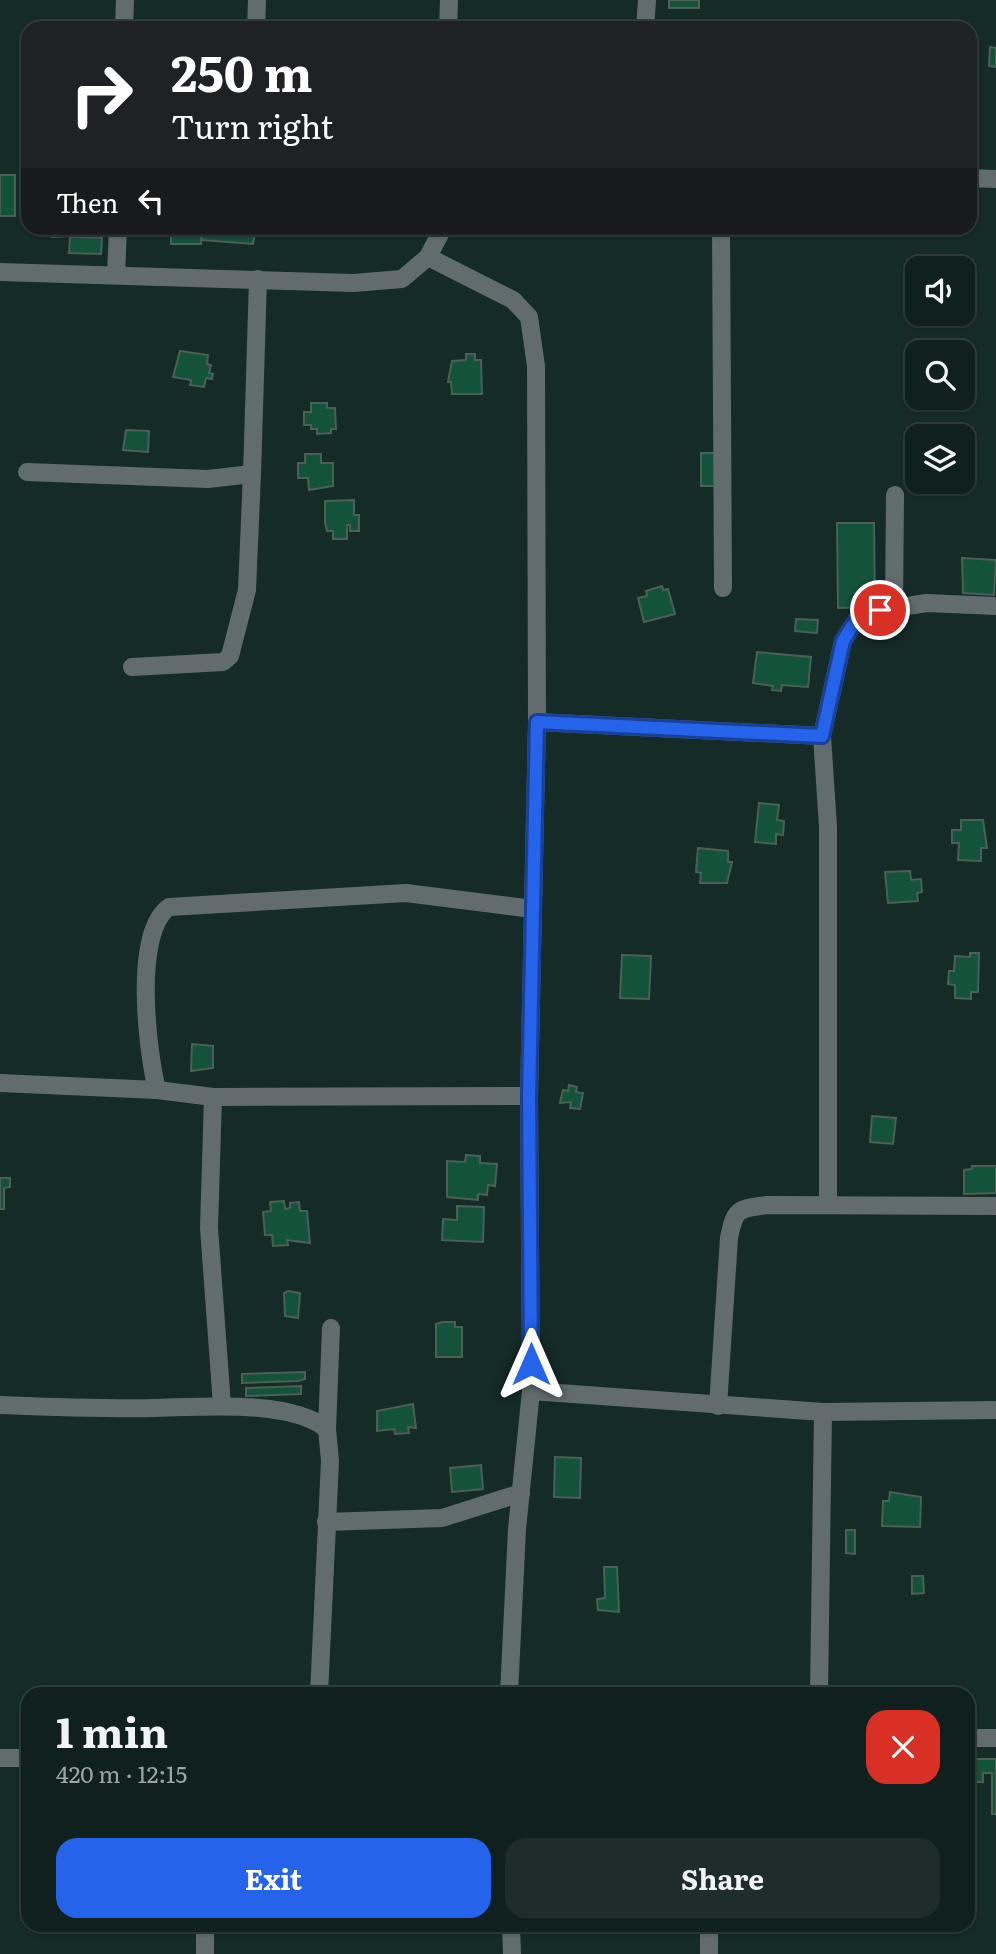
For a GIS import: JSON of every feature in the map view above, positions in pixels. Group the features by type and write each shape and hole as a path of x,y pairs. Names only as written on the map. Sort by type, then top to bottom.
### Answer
{"street":[{"path":"124,21 125,0"},
{"path":"256,21 257,0"},
{"path":"448,21 449,0"},
{"path":"646,21 647,0"},
{"path":"977,178 996,179"},
{"path":"116,275 118,235"},
{"path":"0,272 353,283 402,279 428,257 439,235"},
{"path":"721,235 723,588"},
{"path":"428,257 492,287 513,300 529,317 536,366 537,722 529,1096 531,1391 521,1493 509,1687"},
{"path":"132,667 223,662 230,656 247,590 258,279"},
{"path":"27,471 208,479 252,474"},
{"path":"894,608 895,495"},
{"path":"828,1205 828,827 822,736 843,641 857,619 894,608 927,603 996,606"},
{"path":"537,722 822,736"},
{"path":"157,1090 149,1058 148,948 158,915 169,906 406,892 533,909"},
{"path":"0,1083 157,1090 213,1097 529,1096"},
{"path":"213,1097 209,1228 222,1405"},
{"path":"718,1406 729,1238 735,1214 741,1208 767,1205 996,1206"},
{"path":"319,1687 331,1461 327,1429 331,1328"},
{"path":"531,1391 823,1412 996,1410"},
{"path":"0,1405 155,1408 222,1405 294,1414 318,1422 327,1429"},
{"path":"819,1687 823,1412"},
{"path":"326,1522 442,1518 521,1493"},
{"path":"975,1738 996,1738"},
{"path":"0,1758 21,1758"},
{"path":"205,1932 205,1954"},
{"path":"512,1932 512,1954"},
{"path":"709,1932 709,1954"}],"building":[{"path":"669,0 699,0 699,8 669,8"},
{"path":"990,47 996,48 996,67 989,66"},
{"path":"0,175 15,175 15,216 0,216"},
{"path":"171,235 201,235 201,244 171,244"},
{"path":"202,235 255,235 253,244 202,240"},
{"path":"70,237 102,238 101,254 69,253"},
{"path":"180,351 208,355 207,364 211,365 209,373 213,374 212,379 206,378 204,387 190,385 191,380 173,377"},
{"path":"466,354 475,354 475,360 481,360 482,394 452,394 451,382 448,382 452,361 466,360"},
{"path":"311,403 327,403 327,408 335,408 336,429 331,429 331,433 317,434 317,429 304,425 304,412 311,412"},
{"path":"126,430 149,431 148,452 123,450"},
{"path":"701,453 718,453 718,486 701,486"},
{"path":"305,454 321,454 321,463 333,463 333,486 309,490 308,478 298,478 298,463 305,463"},
{"path":"354,500 354,515 359,515 359,531 350,531 350,525 347,525 347,539 333,539 333,531 327,531 325,522 325,501"},
{"path":"837,523 874,523 875,607 838,608"},
{"path":"962,558 996,560 994,595 963,593"},
{"path":"662,586 663,590 668,589 675,614 644,622 638,598 647,596 646,591"},
{"path":"796,619 818,620 817,633 795,631"},
{"path":"757,652 811,657 808,687 782,685 781,691 772,690 773,686 753,683"},
{"path":"759,803 779,805 777,820 784,821 783,835 776,834 776,844 755,842"},
{"path":"961,820 983,820 987,848 981,848 981,861 958,860 959,843 952,843 952,830 961,830"},
{"path":"698,848 728,851 728,862 732,862 727,883 700,883 701,873 696,872"},
{"path":"910,871 911,880 921,879 922,892 917,893 918,901 888,903 885,872"},
{"path":"970,953 979,953 978,992 971,992 971,999 955,998 955,985 948,984 949,971 954,971 955,956 970,957"},
{"path":"622,955 651,956 649,999 620,998"},
{"path":"192,1044 213,1046 213,1068 191,1071"},
{"path":"569,1085 577,1087 576,1092 583,1093 580,1109 570,1108 571,1102 560,1103 563,1090 568,1091"},
{"path":"872,1116 896,1118 893,1144 870,1142"},
{"path":"466,1155 480,1156 480,1163 497,1164 495,1186 488,1185 487,1195 478,1194 478,1200 447,1197 447,1161 465,1162"},
{"path":"972,1166 996,1166 996,1193 964,1194 964,1170 972,1169"},
{"path":"0,1178 10,1178 10,1187 4,1188 4,1209 0,1209"},
{"path":"284,1201 285,1209 290,1208 290,1203 299,1202 300,1211 307,1211 310,1243 287,1240 288,1245 273,1246 272,1235 265,1235 263,1212 271,1211 270,1202"},
{"path":"457,1206 484,1207 483,1242 442,1240 443,1219 457,1220"},
{"path":"284,1293 300,1293 298,1318 285,1316"},
{"path":"455,1322 455,1327 462,1327 462,1357 436,1357 436,1324"},
{"path":"305,1372 305,1379 298,1381 242,1383 242,1374"},
{"path":"301,1386 301,1394 246,1396 246,1388"},
{"path":"413,1404 416,1428 408,1427 409,1433 395,1434 394,1429 377,1431 377,1411"},
{"path":"555,1457 581,1458 580,1498 554,1497"},
{"path":"481,1465 483,1489 452,1492 450,1468"},
{"path":"890,1492 921,1497 920,1527 882,1526 883,1501 889,1501"},
{"path":"846,1530 855,1530 855,1554 846,1553"},
{"path":"604,1567 617,1567 619,1612 598,1610 597,1599 605,1598"},
{"path":"912,1576 923,1576 924,1593 912,1594"},
{"path":"975,1759 996,1759 996,1814 992,1814 992,1773 983,1773 983,1782 975,1782"}],"route":[{"path":"531,1364 529,1096 537,722 822,736 843,641 857,619 880,610"}]}
